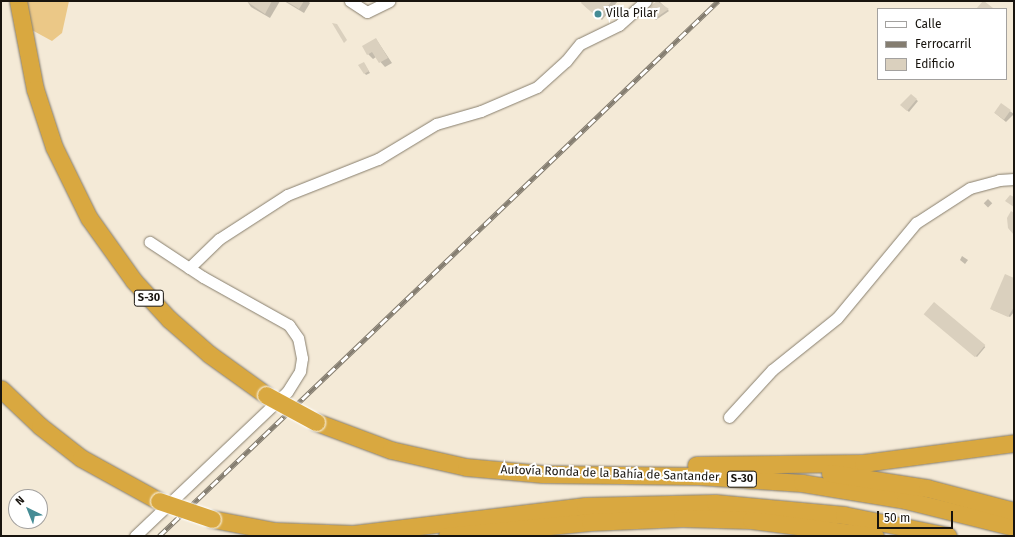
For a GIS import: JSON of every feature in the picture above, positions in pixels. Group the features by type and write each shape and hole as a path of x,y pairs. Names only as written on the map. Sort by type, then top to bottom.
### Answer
{"highway":[{"name":"Autovía Ronda de la Bahía de Santander","path":"18,1 35,89 57,153 89,218 134,281 169,319 208,354 266,395 316,422 391,450 466,467 543,474 705,477 802,483 899,498 1014,527"},
{"name":"S-30","path":"1,389 40,426 81,458 159,501 212,519 250,527 302,533 353,534 585,506 689,503 818,511 882,521 948,536"},
{"path":"466,467 712,466 863,463 1014,443"},
{"path":"712,466 791,469 873,478 927,488 1014,511"},
{"path":"447,536 634,519 751,520 875,536"},
{"path":"751,520 828,536"},
{"path":"250,527 296,536"}],"street":[{"path":"350,1 367,12 390,1"},
{"path":"189,268 219,239 287,195 378,159 436,124 481,111 521,96 537,87 553,73 580,44 619,25 646,1"},
{"path":"729,418 772,370 837,318 916,223 970,188 999,180 1014,179"},
{"path":"135,536 287,392 300,371 301,347 298,338 289,325 189,268 150,242"}],"shaded area":[{"path":"26,1 69,1 62,33 52,41 30,29"}],"building":[{"path":"246,1 272,1 265,14"},
{"path":"286,1 304,1 299,9"},
{"name":"Villa Pilar","path":"582,1 612,1 598,18 581,3"},
{"path":"657,1 669,9 654,19 646,10"},
{"path":"984,1 993,8 977,8"},
{"path":"332,23 337,24 347,40 344,43"},
{"path":"376,38 388,58 379,63 372,52 367,55 362,46"},
{"path":"364,62 369,71 364,74 358,65"},
{"path":"911,94 917,99 907,111 900,105"},
{"path":"1001,103 1011,110 1004,120 994,113"},
{"path":"1010,195 1014,197 1014,207 1005,201"},
{"path":"1011,211 1014,213 1014,235 1008,228 1007,218"},
{"path":"1005,274 1014,278 1014,307 1008,317 990,309"},
{"path":"934,302 985,345 975,357 924,314"}],"railway":[{"path":"159,536 718,1"}],"place":[{"name":"Villa Pilar","path":"598,14"}]}
